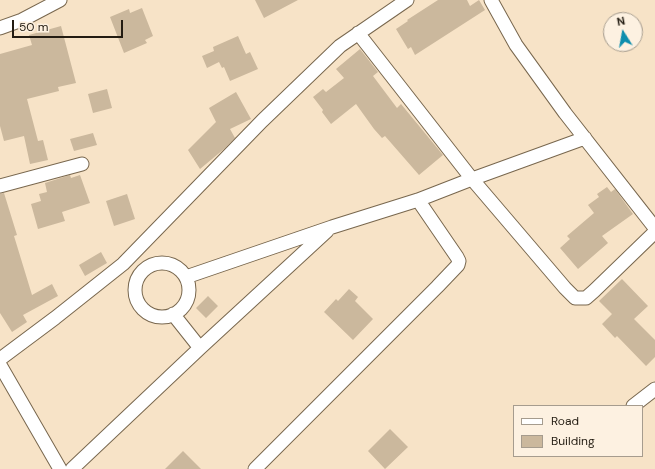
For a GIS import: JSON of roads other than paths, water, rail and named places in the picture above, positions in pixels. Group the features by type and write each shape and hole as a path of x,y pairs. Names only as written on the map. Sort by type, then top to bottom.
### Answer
{"street":[{"path":"0,28 22,20 60,0"},
{"path":"0,359 123,264 262,121 340,46 408,0"},
{"path":"491,0 516,45 584,138 655,228"},
{"path":"358,33 472,179 575,298 586,298 590,295 655,232"},
{"path":"186,277 332,227 418,200 584,138"},
{"path":"0,186 82,164"},
{"path":"255,469 458,265 459,261 418,200"},
{"path":"72,469 200,348 332,227"},
{"path":"162,263 176,266 186,277 189,287 188,298 182,308 172,314 164,317 156,316 148,313 137,301 135,284 138,277 148,266 162,263"},
{"path":"123,264 138,277"},
{"path":"172,314 200,348"},
{"path":"0,365 60,469"},
{"path":"634,405 655,389"}]}
